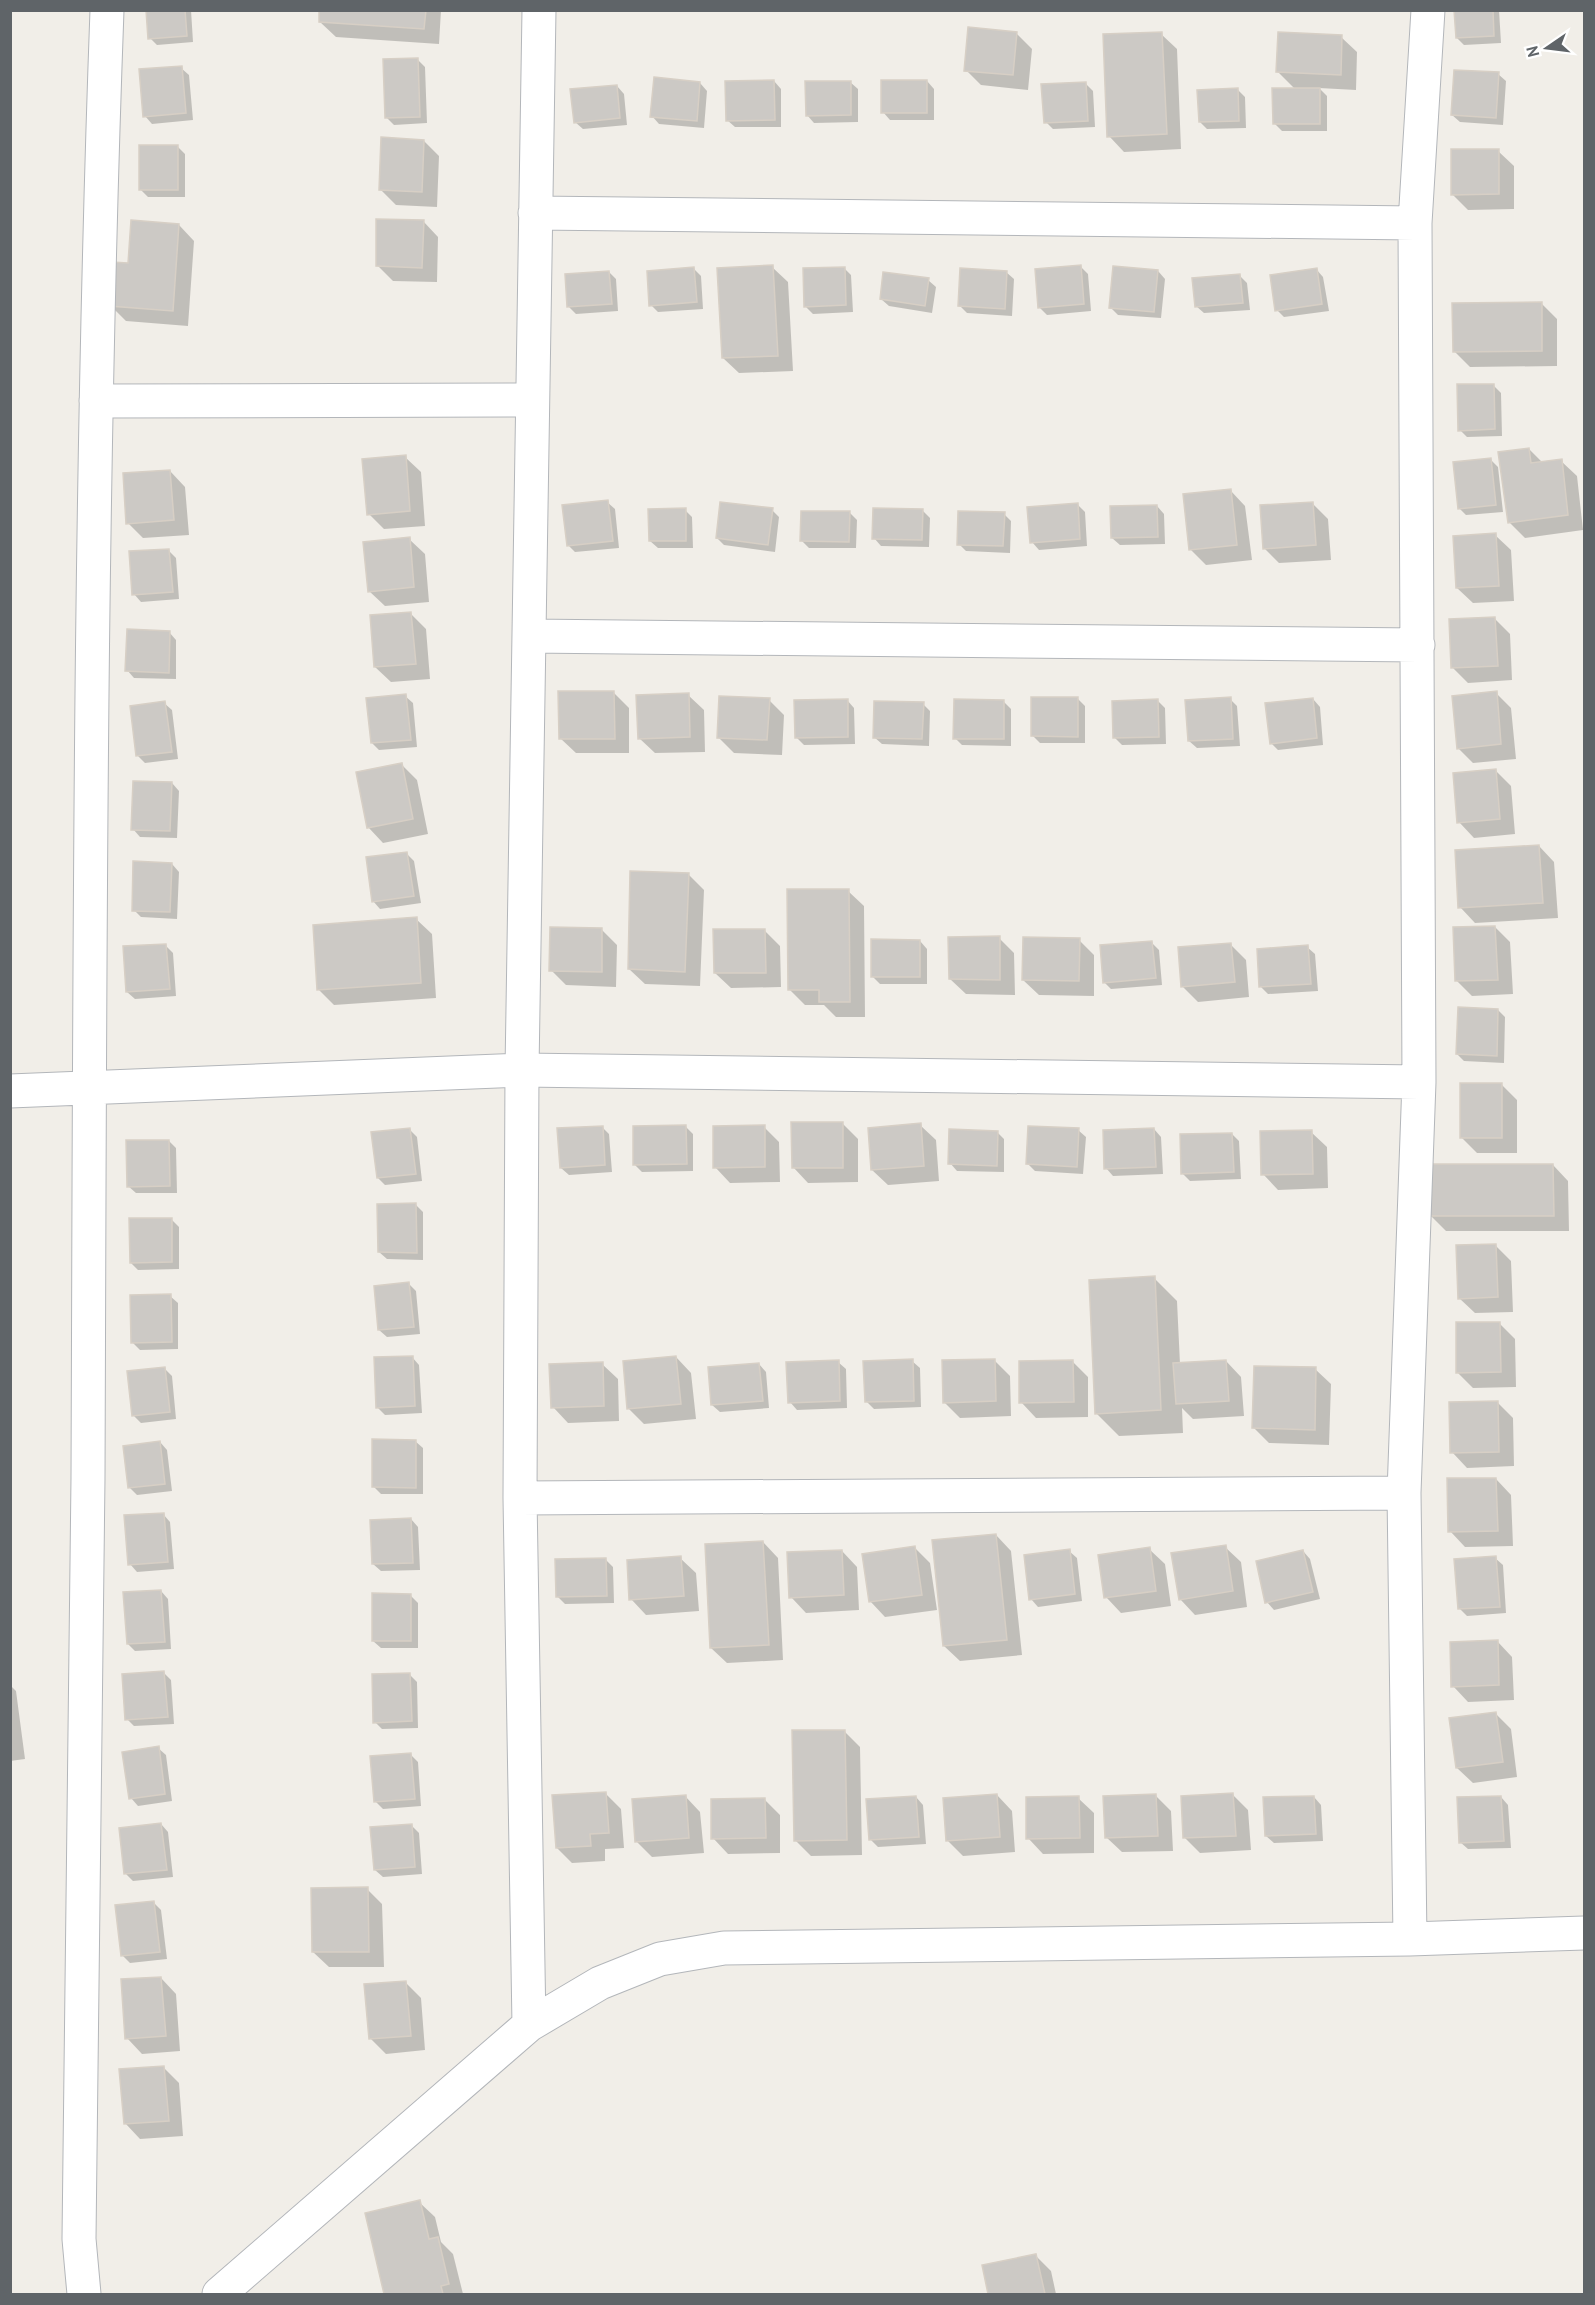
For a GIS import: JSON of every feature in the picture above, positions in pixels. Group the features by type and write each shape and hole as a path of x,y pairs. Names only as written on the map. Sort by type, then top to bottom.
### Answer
{"street":[{"path":"84,2295 79,2239 88,1507 88,1087 96,401 107,10"},
{"path":"529,2025 520,1498 522,1070 539,10"},
{"path":"1410,1939 1404,1493 1419,1082 1415,223 1428,10"},
{"path":"535,213 1415,223"},
{"path":"96,401 532,400"},
{"path":"529,636 1418,645"},
{"path":"10,1092 522,1070 1419,1082"},
{"path":"520,1498 1404,1493"},
{"path":"219,2295 529,2025 600,1983 660,1959 724,1948 1410,1939 1584,1933"}],"building":[{"path":"146,10 185,10 187,36 148,39"},
{"path":"319,10 426,10 424,29 319,22"},
{"path":"1454,10 1493,10 1494,36 1456,38"},
{"path":"968,27 1017,32 1013,75 964,71"},
{"path":"1162,32 1167,134 1107,137 1103,34"},
{"path":"1278,32 1342,35 1341,75 1276,72"},
{"path":"418,58 420,117 385,118 383,59"},
{"path":"182,66 186,113 143,117 139,69"},
{"path":"1454,70 1499,72 1496,118 1451,115"},
{"path":"654,77 700,82 697,121 650,117"},
{"path":"774,80 775,120 726,121 725,81"},
{"path":"881,80 927,80 927,113 881,113"},
{"path":"805,81 851,81 851,115 806,116"},
{"path":"1086,82 1088,121 1044,123 1041,84"},
{"path":"617,85 620,118 574,123 570,89"},
{"path":"1238,88 1239,121 1199,122 1197,90"},
{"path":"1272,88 1320,88 1320,124 1273,124"},
{"path":"381,137 424,140 422,192 379,190"},
{"path":"139,145 178,145 178,190 139,190"},
{"path":"1451,149 1499,149 1499,194 1451,195"},
{"path":"376,219 424,220 422,268 376,266"},
{"path":"131,220 179,224 173,311 109,306 112,262 128,263"},
{"path":"773,265 778,356 722,358 717,268"},
{"path":"1081,265 1084,304 1038,308 1035,269"},
{"path":"1113,266 1158,270 1154,312 1109,308"},
{"path":"694,267 697,302 649,306 647,271"},
{"path":"845,267 846,305 804,307 803,268"},
{"path":"960,268 1007,271 1005,309 958,306"},
{"path":"1317,268 1322,304 1275,311 1270,275"},
{"path":"609,271 612,304 567,307 565,274"},
{"path":"883,272 929,278 925,306 880,299"},
{"path":"1240,274 1243,303 1195,307 1192,278"},
{"path":"1542,302 1542,351 1453,352 1452,303"},
{"path":"1457,384 1494,384 1495,429 1458,431"},
{"path":"1529,448 1531,463 1562,459 1568,515 1508,523 1498,452"},
{"path":"406,455 410,511 367,515 362,459"},
{"path":"1491,458 1496,505 1458,509 1453,462"},
{"path":"170,470 174,520 126,524 123,473"},
{"path":"1231,489 1237,545 1189,550 1183,494"},
{"path":"608,500 613,541 567,546 562,505"},
{"path":"720,502 773,508 768,545 716,538"},
{"path":"1313,502 1316,545 1263,549 1260,505"},
{"path":"1078,503 1080,539 1030,543 1027,507"},
{"path":"1157,505 1158,537 1111,538 1110,506"},
{"path":"686,508 686,541 649,541 648,509"},
{"path":"873,508 923,509 922,540 872,539"},
{"path":"801,511 850,511 849,542 800,541"},
{"path":"958,511 1005,512 1003,546 957,545"},
{"path":"1496,533 1499,586 1456,588 1453,536"},
{"path":"410,537 414,587 368,592 363,542"},
{"path":"169,549 173,592 132,595 129,551"},
{"path":"411,612 416,664 374,667 370,615"},
{"path":"1495,617 1498,666 1451,668 1449,619"},
{"path":"127,629 170,631 169,673 125,671"},
{"path":"558,691 614,691 615,739 559,739"},
{"path":"1497,691 1501,744 1457,749 1452,696"},
{"path":"689,693 690,737 638,739 636,695"},
{"path":"406,694 411,740 371,743 366,698"},
{"path":"719,696 770,698 767,740 717,738"},
{"path":"1031,697 1078,697 1078,737 1031,736"},
{"path":"1231,697 1233,739 1188,741 1185,700"},
{"path":"1313,698 1317,738 1270,744 1265,703"},
{"path":"848,699 848,737 795,738 794,700"},
{"path":"954,699 1004,700 1004,739 953,739"},
{"path":"1158,699 1159,737 1113,738 1112,701"},
{"path":"165,701 172,752 136,756 130,706"},
{"path":"874,701 924,702 922,739 873,738"},
{"path":"402,763 413,819 367,828 356,772"},
{"path":"1496,769 1500,819 1457,823 1453,773"},
{"path":"133,781 172,782 170,831 131,830"},
{"path":"1539,845 1543,903 1458,908 1455,850"},
{"path":"407,852 414,896 372,902 366,857"},
{"path":"133,861 172,863 170,912 132,911"},
{"path":"630,871 689,873 685,972 628,969"},
{"path":"787,889 849,889 850,1002 819,1002 819,990 788,990"},
{"path":"417,917 421,983 317,990 313,925"},
{"path":"1495,926 1498,980 1455,981 1453,927"},
{"path":"550,927 602,928 602,972 549,971"},
{"path":"713,929 765,929 766,973 714,973"},
{"path":"1000,936 1000,980 949,979 948,937"},
{"path":"1023,937 1080,938 1079,981 1022,980"},
{"path":"871,939 920,940 920,977 871,977"},
{"path":"1152,941 1156,978 1103,983 1100,945"},
{"path":"1231,943 1235,982 1181,987 1178,947"},
{"path":"166,944 170,989 126,992 123,946"},
{"path":"1308,945 1311,984 1259,987 1257,949"},
{"path":"1458,1007 1498,1009 1497,1056 1456,1054"},
{"path":"1460,1083 1502,1083 1502,1138 1460,1138"},
{"path":"791,1122 843,1122 843,1168 792,1168"},
{"path":"921,1123 924,1166 871,1170 868,1128"},
{"path":"686,1125 687,1164 633,1165 633,1126"},
{"path":"765,1125 765,1167 713,1168 713,1126"},
{"path":"603,1126 605,1165 560,1168 557,1128"},
{"path":"1028,1126 1079,1128 1077,1167 1026,1164"},
{"path":"410,1128 416,1174 377,1178 371,1132"},
{"path":"1154,1128 1156,1167 1104,1169 1103,1130"},
{"path":"949,1129 998,1131 997,1166 948,1164"},
{"path":"1312,1130 1313,1174 1261,1175 1260,1131"},
{"path":"1232,1133 1234,1172 1181,1174 1180,1134"},
{"path":"126,1140 169,1140 170,1186 127,1187"},
{"path":"1429,1164 1553,1164 1554,1216 1429,1216"},
{"path":"416,1203 417,1253 378,1252 377,1204"},
{"path":"129,1218 172,1218 172,1262 130,1263"},
{"path":"1496,1244 1498,1297 1458,1299 1456,1245"},
{"path":"1155,1276 1161,1410 1095,1414 1089,1280"},
{"path":"409,1282 414,1327 378,1330 374,1286"},
{"path":"171,1294 172,1342 131,1343 130,1295"},
{"path":"1456,1322 1500,1322 1501,1372 1456,1373"},
{"path":"413,1356 415,1406 376,1408 374,1357"},
{"path":"676,1356 681,1404 627,1409 623,1361"},
{"path":"913,1359 914,1401 865,1402 863,1361"},
{"path":"995,1359 996,1401 943,1403 942,1360"},
{"path":"839,1360 840,1401 788,1403 786,1362"},
{"path":"1073,1360 1074,1402 1019,1403 1019,1361"},
{"path":"1226,1360 1229,1401 1176,1404 1173,1363"},
{"path":"603,1362 604,1406 551,1408 549,1364"},
{"path":"759,1363 763,1401 711,1405 708,1367"},
{"path":"1254,1366 1316,1367 1315,1430 1252,1428"},
{"path":"165,1367 170,1412 132,1416 127,1371"},
{"path":"1498,1401 1499,1452 1450,1453 1449,1402"},
{"path":"372,1439 416,1440 416,1488 372,1487"},
{"path":"160,1441 165,1484 128,1488 123,1446"},
{"path":"1447,1478 1496,1478 1498,1531 1448,1532"},
{"path":"164,1513 168,1562 128,1565 124,1515"},
{"path":"411,1518 413,1563 372,1564 370,1520"},
{"path":"996,1534 1007,1640 943,1646 932,1540"},
{"path":"763,1541 769,1645 710,1648 705,1544"},
{"path":"1226,1545 1233,1591 1179,1600 1171,1553"},
{"path":"915,1546 922,1595 869,1602 862,1554"},
{"path":"1150,1547 1156,1591 1104,1598 1098,1555"},
{"path":"1070,1549 1075,1594 1029,1600 1024,1555"},
{"path":"842,1550 844,1595 789,1598 787,1552"},
{"path":"1303,1550 1313,1592 1265,1603 1256,1561"},
{"path":"681,1556 684,1596 629,1600 627,1560"},
{"path":"1496,1556 1500,1607 1458,1609 1454,1559"},
{"path":"606,1558 607,1596 556,1597 555,1559"},
{"path":"161,1590 165,1642 127,1644 123,1592"},
{"path":"372,1593 411,1594 411,1641 372,1641"},
{"path":"1498,1640 1499,1685 1451,1687 1450,1642"},
{"path":"164,1671 168,1717 125,1720 122,1674"},
{"path":"410,1673 412,1721 373,1723 372,1674"},
{"path":"1496,1712 1503,1762 1456,1768 1449,1718"},
{"path":"792,1730 845,1730 847,1840 794,1841"},
{"path":"159,1746 165,1794 129,1799 122,1752"},
{"path":"411,1753 415,1799 374,1802 370,1756"},
{"path":"606,1792 609,1833 590,1834 591,1846 556,1848 552,1795"},
{"path":"1233,1793 1236,1836 1183,1838 1181,1796"},
{"path":"997,1794 1000,1837 946,1841 943,1798"},
{"path":"1156,1794 1158,1836 1105,1838 1103,1796"},
{"path":"686,1795 689,1838 635,1842 632,1799"},
{"path":"916,1796 919,1837 869,1840 866,1799"},
{"path":"1079,1796 1080,1838 1026,1839 1026,1797"},
{"path":"1314,1796 1316,1834 1265,1836 1263,1797"},
{"path":"1501,1796 1504,1841 1459,1843 1457,1797"},
{"path":"765,1798 766,1838 711,1839 711,1799"},
{"path":"161,1823 167,1870 124,1874 119,1828"},
{"path":"412,1824 415,1867 374,1870 370,1827"},
{"path":"368,1887 369,1952 312,1952 311,1888"},
{"path":"154,1901 160,1952 121,1956 115,1905"},
{"path":"161,1977 166,2036 125,2039 121,1979"},
{"path":"406,1981 411,2036 369,2039 364,1984"},
{"path":"164,2066 169,2121 124,2124 119,2069"},
{"path":"420,2200 429,2239 438,2237 449,2284 441,2286 443,2294 384,2294 365,2213"},
{"path":"1036,2254 1045,2294 988,2294 982,2265"}]}
